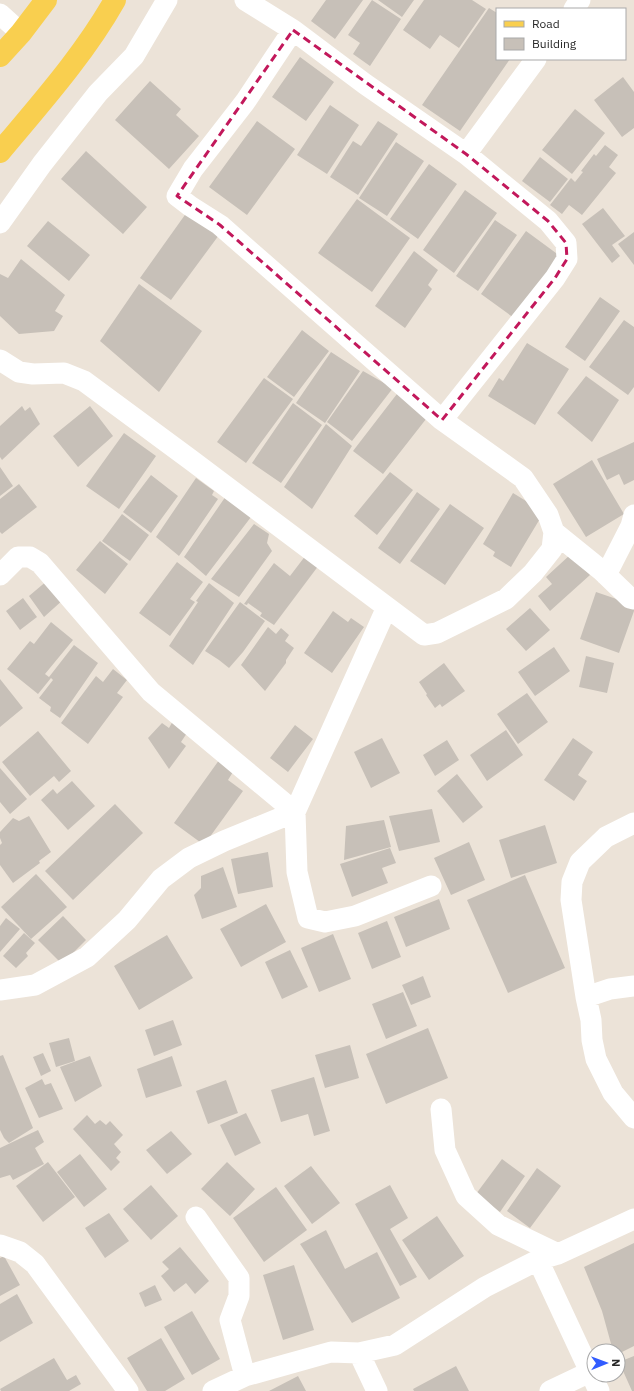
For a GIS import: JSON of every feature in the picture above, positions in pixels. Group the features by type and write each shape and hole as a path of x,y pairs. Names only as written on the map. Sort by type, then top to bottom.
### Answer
{"main road":[{"path":"0,56 21,33 46,0"},
{"path":"0,152 55,86 104,21 115,0"}],"street":[{"path":"0,224 42,164 98,93 134,56 167,0"},
{"path":"245,0 293,30 365,84 466,154 548,221 566,243 567,258 555,278 442,420"},
{"path":"0,14 21,33"},
{"path":"0,360 19,372 33,374 64,373 84,382 191,460 424,635 437,633 506,599 533,573 552,549 554,532 548,515 523,478 442,420 220,225 177,196 193,169 245,102 293,30"},
{"path":"466,154 535,60"},
{"path":"606,575 634,515"},
{"path":"554,532 606,575 630,598 634,599"},
{"path":"0,575 18,557 30,557 40,562 151,692 295,812"},
{"path":"387,607 295,812 297,872 308,918 325,922 354,916 431,886"},
{"path":"0,990 36,985 86,957 128,920 161,879 189,858 295,812"},
{"path":"634,823 606,837 580,862 572,882 570,900 591,1020 592,1040 596,1059 613,1093 634,1118"},
{"path":"586,997 610,989 634,986"},
{"path":"442,1109 445,1150 466,1196 498,1225 558,1254"},
{"path":"196,1217 239,1278 239,1296 230,1320 245,1376"},
{"path":"213,1391 245,1376 331,1352 359,1352 395,1345 485,1287 538,1260 558,1254 634,1219"},
{"path":"0,1245 20,1252 35,1264 128,1391"},
{"path":"538,1260 586,1363"},
{"path":"359,1352 377,1391"},
{"path":"550,1391 586,1374"}],"highlighted area":[{"path":"293,30 466,154 548,221 566,243 567,259 555,278 442,420 220,225 177,196"}],"building":[{"path":"326,0 363,0 335,39 311,21"},
{"path":"372,0 401,19 370,66 353,54 360,43 348,35"},
{"path":"378,0 414,0 402,17"},
{"path":"424,0 472,0 486,9 459,48 440,35 430,49 403,30"},
{"path":"489,8 496,12 496,60 509,60 460,131 422,105"},
{"path":"300,57 334,82 306,121 272,97"},
{"path":"623,77 634,92 634,128 622,137 594,100"},
{"path":"150,81 181,109 176,115 199,136 169,169 115,120"},
{"path":"330,105 359,125 327,174 297,155"},
{"path":"575,109 605,133 572,174 542,150"},
{"path":"257,121 295,149 247,215 209,187"},
{"path":"378,121 398,134 358,195 330,177 353,141 361,146"},
{"path":"396,142 424,161 387,216 359,198"},
{"path":"605,145 618,155 609,167 616,173 582,215 569,205 562,214 550,205 571,178 575,182 583,172 581,171 594,154 596,156"},
{"path":"86,151 147,207 123,234 61,179"},
{"path":"540,157 568,179 550,202 522,181"},
{"path":"429,164 457,184 418,239 390,219"},
{"path":"465,190 497,213 454,273 423,250"},
{"path":"357,199 410,238 372,292 318,253"},
{"path":"603,208 625,236 612,245 620,256 612,263 582,224"},
{"path":"187,212 219,235 171,300 140,278"},
{"path":"495,220 517,235 478,291 456,276"},
{"path":"48,221 90,255 69,281 27,246"},
{"path":"526,231 560,256 514,318 481,294"},
{"path":"634,232 634,265 618,244"},
{"path":"414,251 438,270 428,285 432,289 405,328 375,306"},
{"path":"21,259 65,295 55,311 63,316 54,331 19,334 0,316 0,274 8,278"},
{"path":"139,284 202,331 159,392 100,341"},
{"path":"600,297 620,311 585,361 565,347"},
{"path":"624,320 634,327 634,387 628,395 589,367"},
{"path":"302,330 329,351 294,397 267,377"},
{"path":"527,343 569,369 535,425 488,396 499,378 503,381"},
{"path":"331,352 360,371 325,423 296,403"},
{"path":"363,371 393,388 352,441 327,422"},
{"path":"586,376 619,400 592,442 557,413"},
{"path":"264,378 293,399 246,463 217,442"},
{"path":"400,390 430,414 383,474 353,451"},
{"path":"293,403 322,425 281,483 252,463"},
{"path":"22,406 25,411 30,407 40,424 2,460 0,457 0,426"},
{"path":"90,406 113,436 78,467 53,436"},
{"path":"326,424 352,446 312,509 284,487"},
{"path":"124,433 156,456 119,509 86,486"},
{"path":"634,442 634,480 624,485 619,474 607,480 597,459"},
{"path":"592,460 624,514 586,537 553,484"},
{"path":"0,467 13,486 0,496"},
{"path":"390,472 413,490 377,535 354,516"},
{"path":"151,475 178,496 151,533 123,512"},
{"path":"196,478 214,491 212,495 218,499 179,556 156,537"},
{"path":"19,484 37,507 2,534 0,532 0,499"},
{"path":"417,492 440,509 400,564 378,548"},
{"path":"513,493 544,512 511,567 493,556 495,552 483,544"},
{"path":"226,496 251,517 206,576 184,557"},
{"path":"450,504 484,528 445,585 410,561"},
{"path":"122,514 149,535 130,561 102,541"},
{"path":"254,524 269,534 267,543 272,551 239,597 211,579"},
{"path":"100,541 128,564 105,594 76,570"},
{"path":"571,554 590,575 550,611 538,596 552,584 546,577"},
{"path":"306,555 319,565 274,625 260,616 262,613 248,603 247,605 244,604 274,563 290,576"},
{"path":"177,562 203,582 190,599 195,602 170,636 139,613"},
{"path":"48,580 64,599 44,617 29,596"},
{"path":"209,583 234,603 193,665 169,646 198,602 196,601"},
{"path":"596,592 634,605 634,611 619,653 580,639"},
{"path":"23,598 37,617 20,630 6,611"},
{"path":"240,602 265,621 243,652 229,668 205,651"},
{"path":"530,608 550,630 526,651 506,629"},
{"path":"333,611 348,622 351,618 364,627 332,673 304,653"},
{"path":"51,622 73,640 45,674 49,677 74,645 98,663 60,718 50,711 51,707 39,698 53,680 51,678 38,694 7,669 30,641 34,644"},
{"path":"268,627 276,634 281,628 289,635 285,641 294,648 286,660 286,663 265,691 241,665"},
{"path":"554,647 570,671 535,696 518,672"},
{"path":"586,656 614,663 607,693 579,687"},
{"path":"444,663 465,691 442,707 440,704 435,708 419,682"},
{"path":"113,669 127,680 117,693 123,697 88,744 61,723 96,676 103,682"},
{"path":"0,679 23,708 0,727"},
{"path":"527,693 548,722 518,744 497,714"},
{"path":"174,719 189,730 181,742 186,746 169,769 148,738 162,723 169,728"},
{"path":"295,725 313,739 288,772 270,758"},
{"path":"506,730 523,755 487,781 470,755"},
{"path":"38,731 71,771 59,782 54,776 30,796 2,762"},
{"path":"382,738 400,773 371,788 354,752"},
{"path":"573,738 593,752 578,775 587,781 574,801 544,780"},
{"path":"447,740 459,760 435,776 423,755"},
{"path":"222,756 236,767 228,780 243,791 204,845 174,823"},
{"path":"0,768 27,799 10,814 0,802"},
{"path":"457,774 483,807 463,823 437,791"},
{"path":"72,781 95,806 68,830 41,800 53,789 57,794"},
{"path":"115,804 143,833 73,900 45,871"},
{"path":"432,809 440,842 399,851 389,816"},
{"path":"29,816 51,852 39,861 40,863 13,883 0,865 0,845 2,843 0,832 13,818 19,821"},
{"path":"384,820 391,847 344,860 346,826"},
{"path":"545,825 557,863 511,878 499,840"},
{"path":"469,842 485,880 451,895 434,858"},
{"path":"390,848 396,863 382,868 388,883 352,897 340,864"},
{"path":"268,852 273,887 238,894 231,859"},
{"path":"223,867 237,907 202,919 194,895 201,888 201,876"},
{"path":"36,874 67,907 31,939 1,907"},
{"path":"525,875 565,968 508,993 467,900"},
{"path":"439,899 450,929 406,947 394,917"},
{"path":"266,904 286,942 241,967 220,929"},
{"path":"63,916 86,940 62,964 38,940"},
{"path":"6,918 20,929 0,952 0,926"},
{"path":"387,921 401,957 372,969 358,933"},
{"path":"24,933 35,943 26,953 28,956 16,968 3,956"},
{"path":"333,934 351,979 319,992 301,948"},
{"path":"167,935 193,978 139,1010 114,966"},
{"path":"290,950 308,987 282,999 265,962"},
{"path":"423,976 431,997 411,1005 402,985"},
{"path":"403,992 417,1026 386,1039 372,1004"},
{"path":"173,1020 182,1045 154,1056 145,1030"},
{"path":"428,1028 448,1078 386,1104 366,1054"},
{"path":"69,1038 75,1061 56,1067 49,1043"},
{"path":"350,1045 359,1078 325,1088 315,1055"},
{"path":"43,1053 51,1071 41,1076 33,1057"},
{"path":"3,1055 33,1128 9,1143 4,1138 0,1130 0,1056"},
{"path":"90,1056 102,1086 75,1102 60,1067"},
{"path":"172,1056 182,1086 146,1098 137,1069"},
{"path":"314,1077 330,1131 314,1136 308,1114 281,1122 271,1090"},
{"path":"42,1079 45,1085 51,1083 63,1109 39,1118 25,1088"},
{"path":"226,1080 238,1113 208,1124 196,1091"},
{"path":"246,1113 261,1143 235,1156 220,1125"},
{"path":"87,1115 95,1124 100,1120 106,1125 110,1121 123,1135 114,1144 121,1152 116,1158 120,1162 111,1171 73,1129"},
{"path":"38,1130 44,1142 35,1148 44,1164 13,1180 10,1175 0,1178 0,1148"},
{"path":"171,1131 192,1154 167,1174 146,1150"},
{"path":"80,1154 107,1189 84,1207 57,1172"},
{"path":"502,1159 525,1176 500,1212 476,1194"},
{"path":"48,1162 75,1197 43,1222 16,1186"},
{"path":"227,1162 255,1189 230,1216 201,1189"},
{"path":"311,1166 340,1203 312,1224 284,1186"},
{"path":"537,1168 561,1186 530,1228 507,1211"},
{"path":"151,1185 178,1216 151,1240 123,1209"},
{"path":"390,1185 408,1218 390,1229 417,1277 400,1286 355,1204"},
{"path":"276,1187 307,1230 264,1262 233,1218"},
{"path":"109,1213 129,1241 105,1258 85,1228"},
{"path":"437,1216 464,1256 429,1280 402,1240"},
{"path":"326,1230 345,1269 377,1252 400,1298 352,1323 300,1244"},
{"path":"634,1243 634,1346 626,1350 626,1343 611,1343 602,1311 584,1267"},
{"path":"180,1247 209,1281 195,1294 186,1283 174,1292 161,1276 169,1269 162,1262"},
{"path":"4,1256 20,1285 0,1296 0,1258"},
{"path":"294,1265 314,1330 283,1340 263,1275"},
{"path":"155,1285 162,1300 145,1307 139,1293"},
{"path":"17,1294 33,1323 0,1342 0,1304"},
{"path":"192,1311 220,1359 192,1375 164,1327"},
{"path":"161,1338 185,1379 165,1391 147,1391 127,1358"},
{"path":"634,1356 634,1391 632,1391 626,1378 626,1359"},
{"path":"54,1358 67,1380 76,1375 81,1384 69,1391 1,1391 0,1389"},
{"path":"456,1366 469,1391 414,1391 413,1389"},
{"path":"298,1376 306,1391 269,1391"}]}
